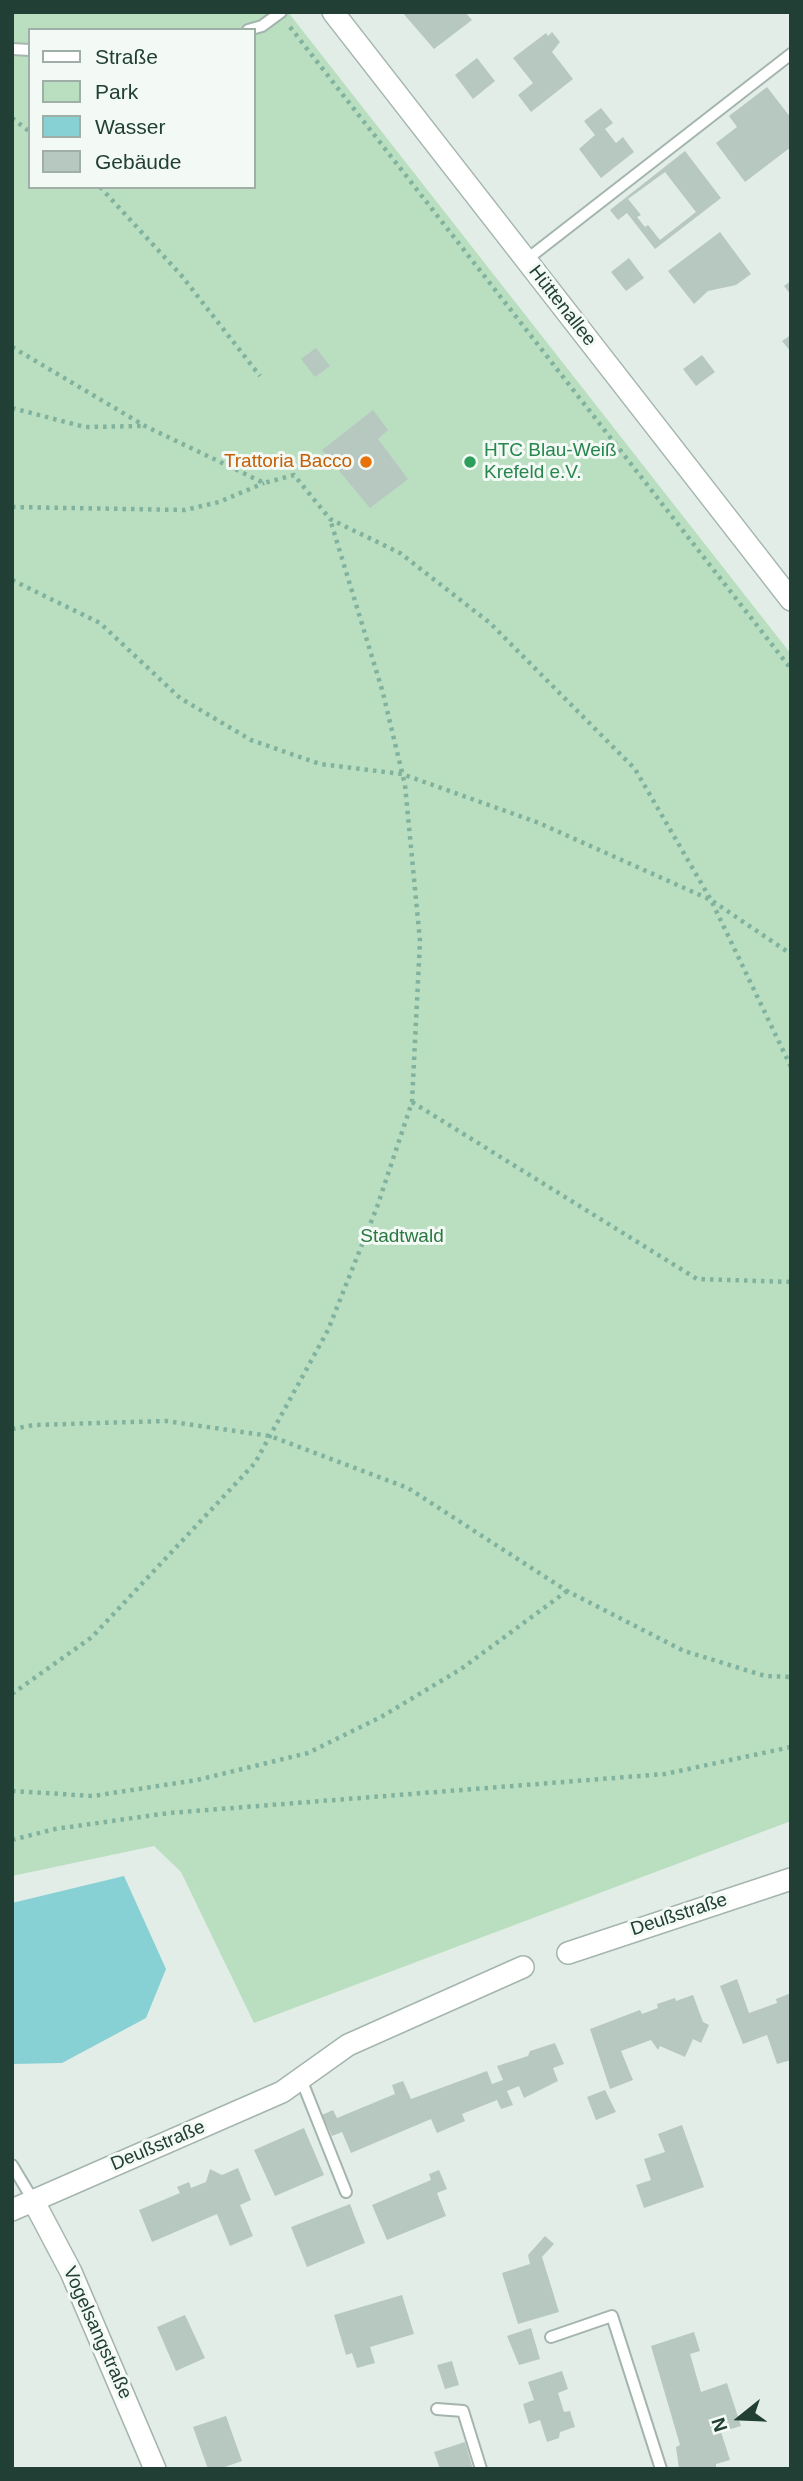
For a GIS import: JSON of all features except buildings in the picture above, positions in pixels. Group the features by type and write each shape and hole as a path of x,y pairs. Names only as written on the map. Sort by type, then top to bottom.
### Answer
{"street":[{"name":"Hüttenallee","path":"333,12 791,600"},
{"name":"Deußstraße","path":"568,1952 791,1879"},
{"name":"Deußstraße","path":"12,2210 282,2092 348,2045 523,1967"},
{"name":"Vogelsangstraße","path":"33,2200 71,2272 155,2469"}],"lane":[{"path":"255,28 280,13"},
{"path":"526,261 791,54"},
{"path":"301,2079 346,2192"},
{"path":"12,2165 33,2200"},
{"path":"551,2337 612,2316 661,2469"},
{"path":"437,2409 463,2411 481,2469"}],"path":[{"path":"280,13 791,669"},
{"path":"12,118 28,130"},
{"path":"102,189 181,275 260,376"},
{"path":"12,347 145,426 264,483"},
{"path":"12,408 85,428 145,426"},
{"path":"12,507 185,510 219,502 264,483 294,475 330,519 383,693 402,774 420,941 412,1102 377,1207 328,1330 255,1463 92,1637 12,1694"},
{"path":"330,519 400,553 491,623 635,769 711,900 791,1067"},
{"path":"12,580 100,623 180,698 251,740 320,764 402,774 539,823 711,900 791,954"},
{"path":"412,1102 696,1279 791,1282"},
{"path":"12,1429 34,1425 166,1421 270,1436 408,1488 567,1591 684,1651 765,1676 791,1677"},
{"path":"12,1791 93,1796 197,1780 308,1753 381,1717 461,1669 567,1591"},
{"path":"12,1840 55,1829 169,1813 665,1774 791,1747"}],"green space":[{"name":"Stadtwald","path":"12,12 288,12 791,654 791,1821 254,2023 181,1872 154,1846 12,1876"}],"water":[{"path":"124,1876 166,1969 146,2018 62,2063 12,2064 12,1903"}],"place":[{"name":"Trattoria Bacco","path":"366,462"},
{"name":"HTC Blau-Weiß Krefeld e.V.","path":"470,462"}]}
